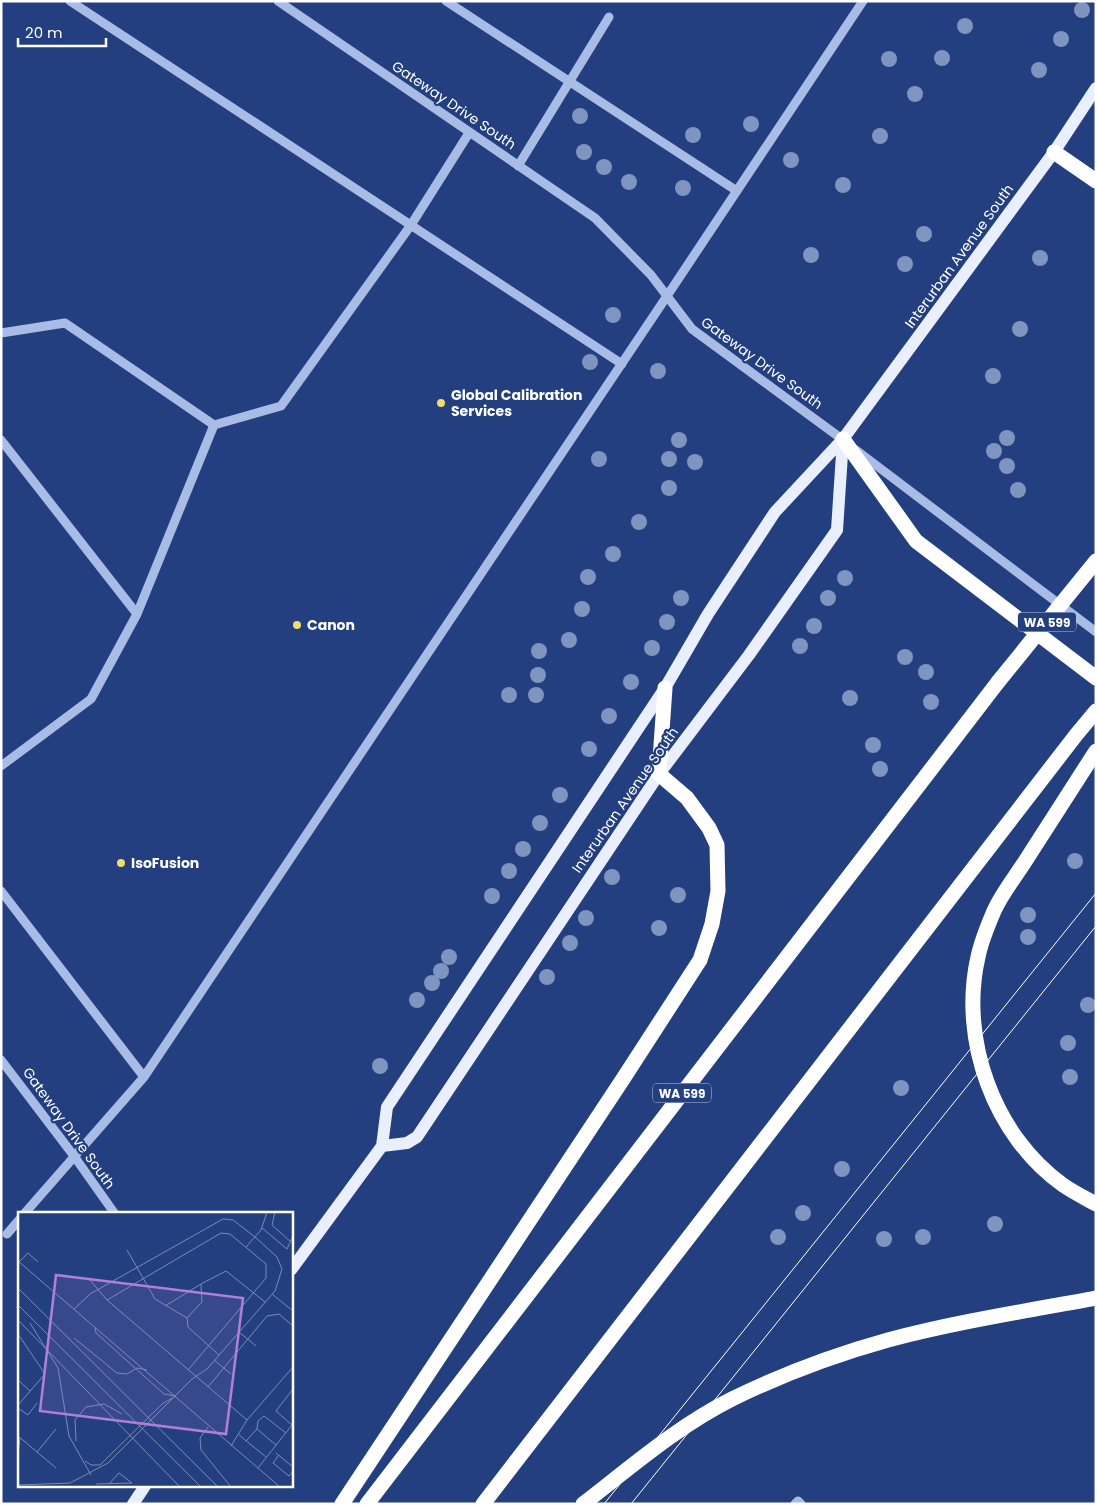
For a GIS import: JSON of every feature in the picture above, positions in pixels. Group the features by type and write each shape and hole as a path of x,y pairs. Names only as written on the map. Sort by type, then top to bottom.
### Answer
{"highway":[{"path":"1054,152 1096,181"},
{"path":"843,439 916,541 1096,678"},
{"name":"WA 599","path":"367,1504 998,682 1096,561"},
{"path":"342,1504 700,960 712,924 718,891 717,846 709,828 687,798 659,774 665,688"},
{"path":"483,1504 1096,711"},
{"path":"1096,751 994,909 978,957 972,1001 975,1040 984,1076 1000,1113 1015,1136 1036,1161 1063,1185 1096,1204"},
{"path":"583,1504 678,1432 731,1400 814,1364 888,1340 991,1317 1096,1298"}],"main road":[{"name":"Interurban Avenue South","path":"292,1269 382,1146 387,1107 665,688 708,614 775,512 843,439 1054,152 1096,88"},
{"name":"Interurban Avenue South","path":"382,1146 407,1143 418,1137 659,774 749,655 837,530 843,439"},
{"path":"133,1504 144,1488"}],"street":[{"path":"70,1 622,364"},
{"name":"Gateway Drive South","path":"278,1 595,218 651,275 692,328 843,439 1096,632"},
{"path":"446,1 737,190"},
{"path":"26,1212 144,1077 668,296 863,1"},
{"path":"518,166 609,17"},
{"path":"214,425 281,406 411,225 469,133"},
{"path":"1,334 65,323 214,425"},
{"path":"1,766 91,699 137,614 214,425"},
{"path":"1,440 137,614"},
{"path":"1,891 144,1077"},
{"name":"Gateway Drive South","path":"1,1060 74,1156 114,1212"},
{"path":"7,1234 18,1221"}],"tram line":[{"path":"604,1504 1096,893"},
{"path":"631,1504 1096,926"}],"place":[{"name":"Global Calibration Services","path":"441,403"},
{"name":"Canon","path":"297,625"},
{"name":"IsoFusion","path":"121,863"}]}
